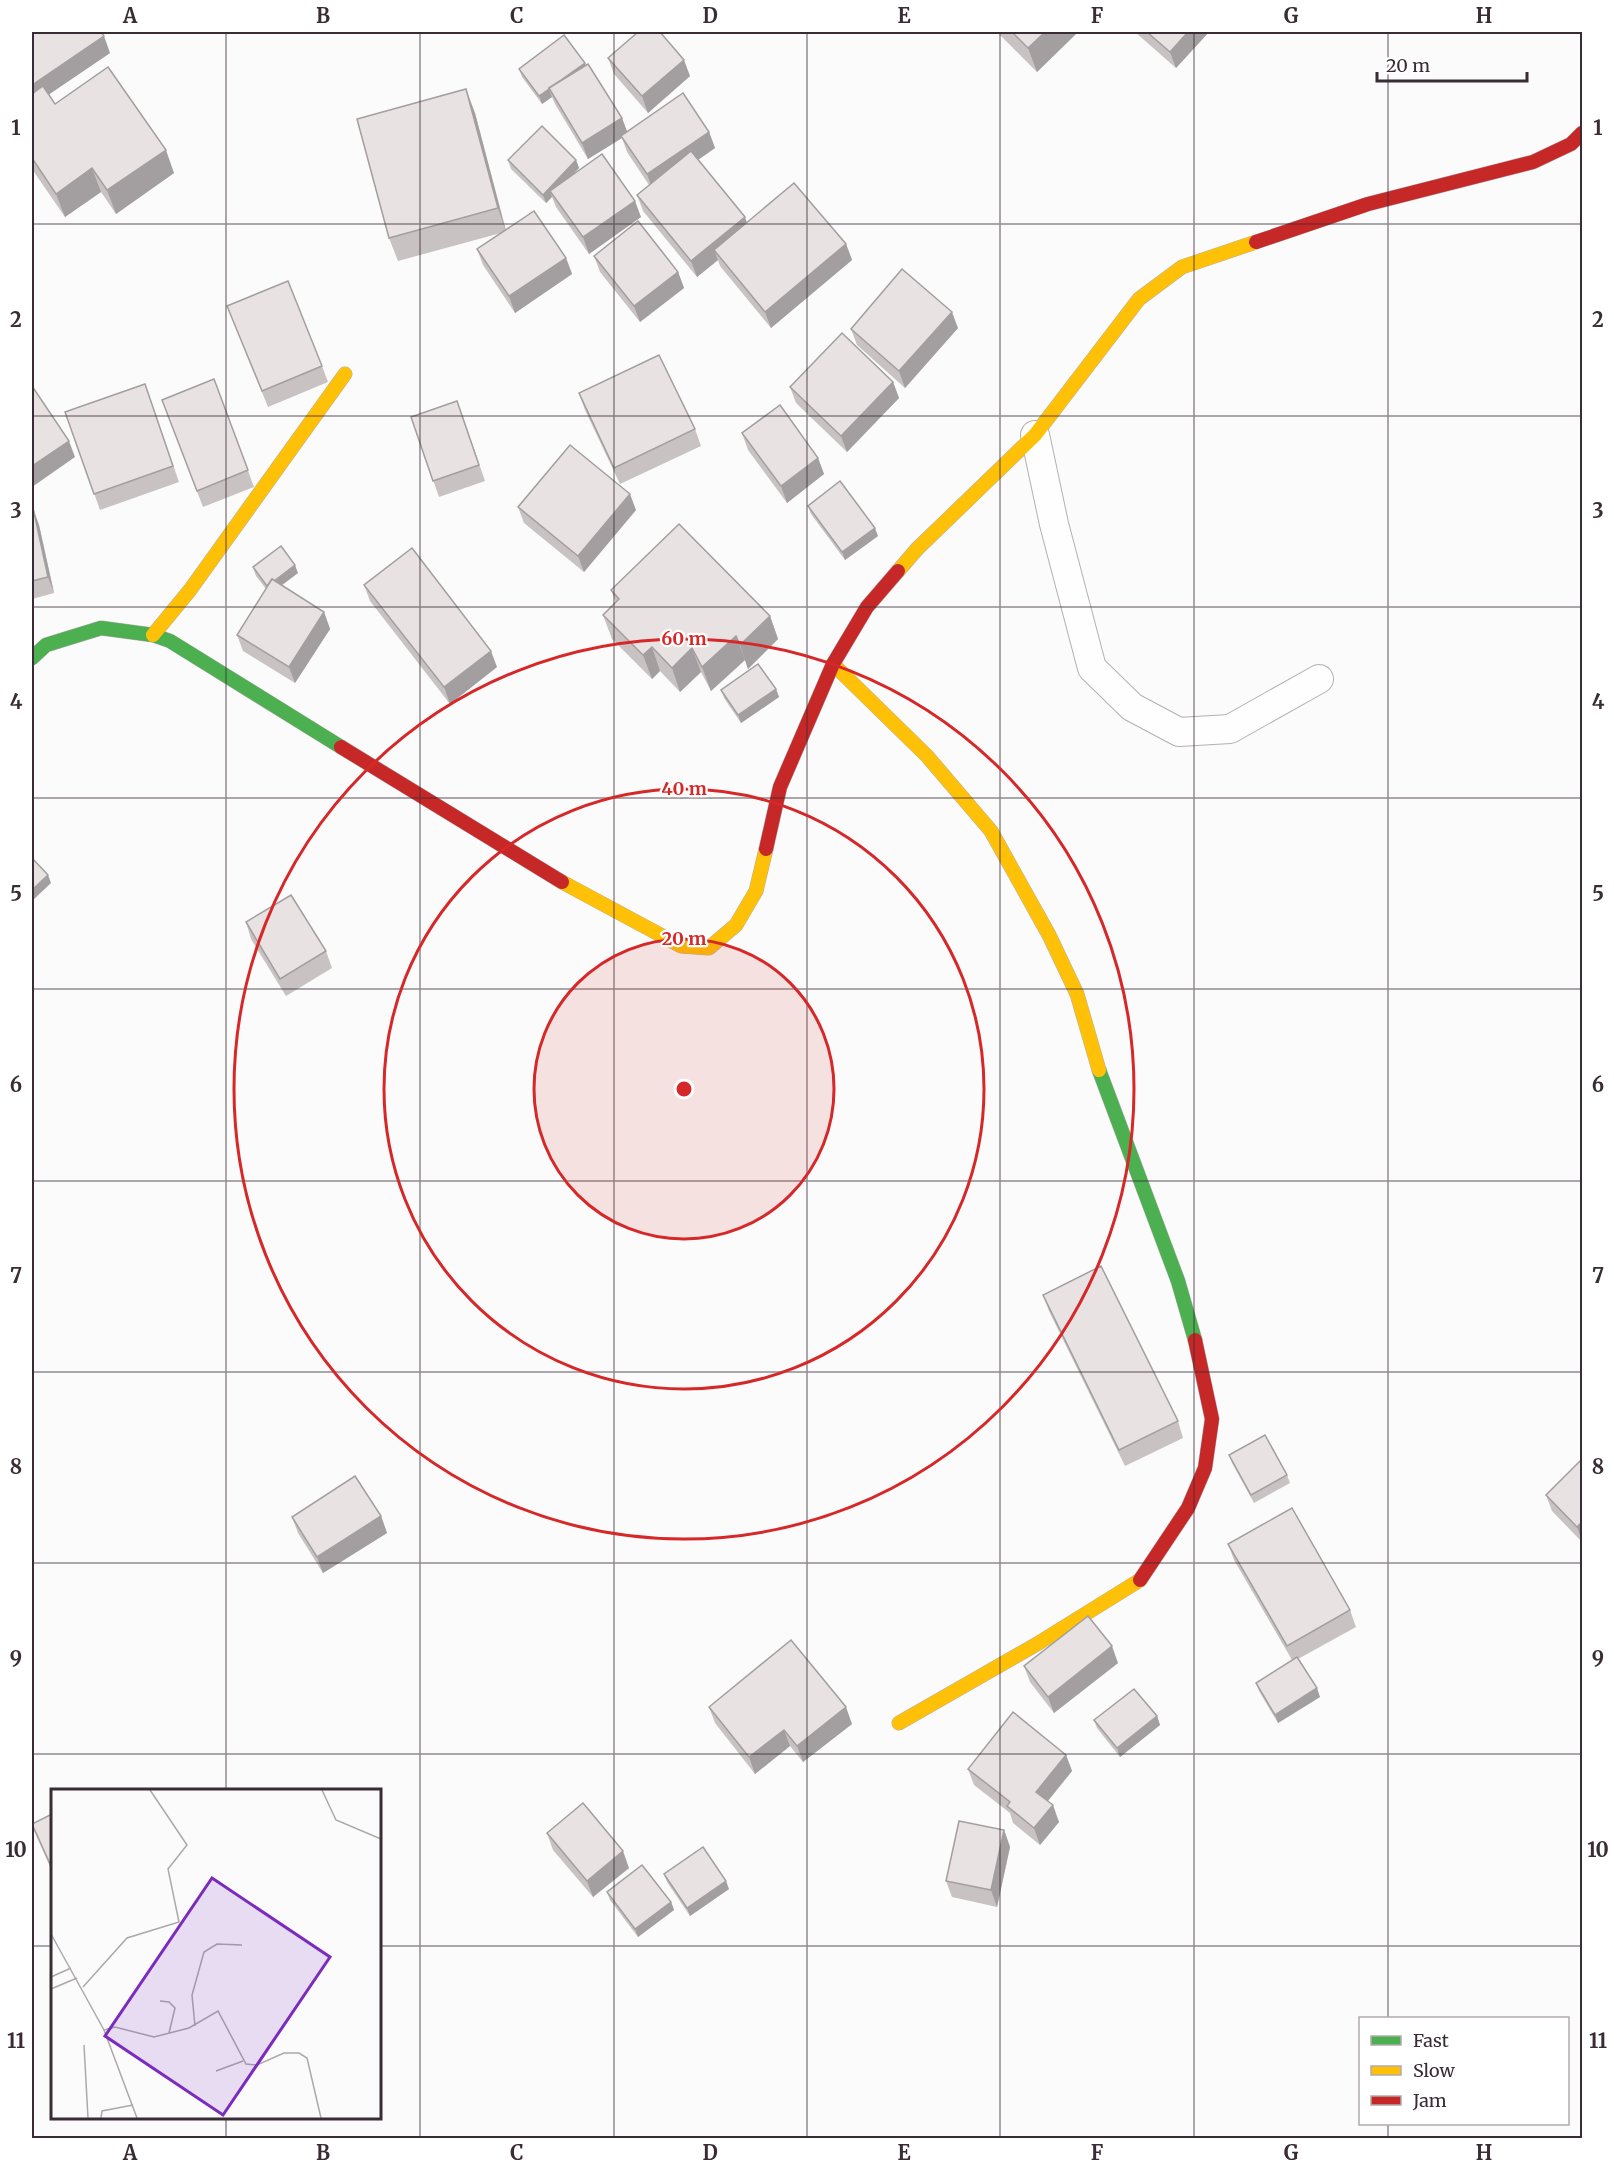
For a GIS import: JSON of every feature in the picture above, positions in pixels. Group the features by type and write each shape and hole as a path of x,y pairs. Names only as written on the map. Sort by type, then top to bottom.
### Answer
{"street":[{"path":"32,658 46,645 101,628 153,635 170,640 538,869 681,946 709,948 736,925 756,891 780,788 833,664 867,607 917,549 1035,435 1139,299 1182,267 1368,204 1533,162 1571,144 1582,133"},
{"path":"153,635 190,590 345,374"},
{"path":"833,664 927,756 991,831 1049,935 1077,994 1102,1083 1178,1281 1200,1356 1212,1419 1205,1468 1188,1508 1139,1582 899,1723"}],"lane":[{"path":"1035,435 1054,524 1092,668 1132,707 1179,732 1230,729 1319,679"}],"building":[{"path":"32,32 101,32 104,36 32,85"},
{"path":"638,32 660,32 684,60 642,96 608,58"},
{"path":"1012,32 1045,32 1028,48"},
{"path":"1147,32 1188,32 1170,52"},
{"path":"564,35 585,63 539,96 519,69"},
{"path":"588,64 622,118 582,143 549,88"},
{"path":"108,67 166,150 107,190 92,168 56,194 32,158 32,94 43,86 55,104"},
{"path":"466,89 498,208 389,238 357,119"},
{"path":"683,93 709,132 647,174 621,136"},
{"path":"542,126 576,160 543,195 508,160"},
{"path":"691,151 745,217 691,261 637,195"},
{"path":"602,154 635,201 583,237 550,191"},
{"path":"794,183 846,244 765,312 714,250"},
{"path":"534,211 566,258 509,296 477,249"},
{"path":"638,221 678,272 634,306 594,256"},
{"path":"902,269 952,312 899,371 851,329"},
{"path":"288,281 322,366 262,391 227,306"},
{"path":"842,333 893,382 841,436 790,387"},
{"path":"659,355 695,429 614,468 579,393"},
{"path":"214,379 248,470 197,491 162,400"},
{"path":"145,384 173,466 94,494 65,412"},
{"path":"32,386 69,441 32,466"},
{"path":"457,401 479,465 433,481 411,417"},
{"path":"780,405 818,458 781,486 742,433"},
{"path":"570,445 630,494 578,556 518,507"},
{"path":"840,481 875,528 842,552 808,506"},
{"path":"32,509 48,577 32,581"},
{"path":"679,524 770,616 740,645 736,636 702,667 692,648 672,668 652,647 643,655 603,615 619,599 611,590"},
{"path":"281,546 295,565 274,581 272,579 267,586 253,567"},
{"path":"412,548 491,651 444,687 364,585"},
{"path":"272,579 324,612 289,667 237,635"},
{"path":"758,664 776,689 738,715 721,690"},
{"path":"32,858 48,875 32,890"},
{"path":"291,895 326,951 280,979 246,922"},
{"path":"1101,1266 1178,1421 1119,1450 1043,1295"},
{"path":"1265,1435 1287,1475 1251,1495 1229,1455"},
{"path":"1582,1459 1582,1522 1577,1527 1546,1495"},
{"path":"355,1476 381,1516 317,1557 292,1517"},
{"path":"1292,1508 1350,1610 1287,1646 1228,1544"},
{"path":"1088,1616 1112,1646 1048,1697 1024,1666"},
{"path":"791,1640 846,1707 797,1746 784,1730 749,1757 709,1707"},
{"path":"1297,1657 1317,1688 1275,1715 1256,1683"},
{"path":"1134,1689 1157,1716 1117,1748 1094,1720"},
{"path":"1013,1712 1066,1755 1036,1792 1053,1805 1034,1828 1007,1806 1010,1802 968,1769"},
{"path":"583,1803 623,1851 587,1881 547,1833"},
{"path":"51,1814 51,1866 32,1824"},
{"path":"959,1821 1004,1830 991,1890 946,1881"},
{"path":"703,1847 726,1881 687,1908 664,1874"},
{"path":"642,1865 671,1902 635,1929 607,1892"}],"traffic: fast":[{"path":"32,658 46,645 101,628 153,635 170,641 341,747"},
{"path":"1099,1070 1178,1281 1195,1340"}],"traffic: slow":[{"path":"898,571 917,549 1035,435 1139,299 1182,267 1256,242"},
{"path":"153,635 190,590 345,374"},
{"path":"833,664 927,756 991,831 1049,935 1077,994 1099,1070"},
{"path":"562,882 681,946 709,948 736,925 756,891 766,849"},
{"path":"899,1723 1037,1644 1140,1580"}],"traffic: jam":[{"path":"1256,242 1368,204 1533,162 1571,144 1582,133"},
{"path":"766,849 780,787 833,664 867,607 898,571"},
{"path":"341,747 562,882"},
{"path":"1140,1580 1188,1508 1205,1468 1212,1419 1195,1340"}]}
